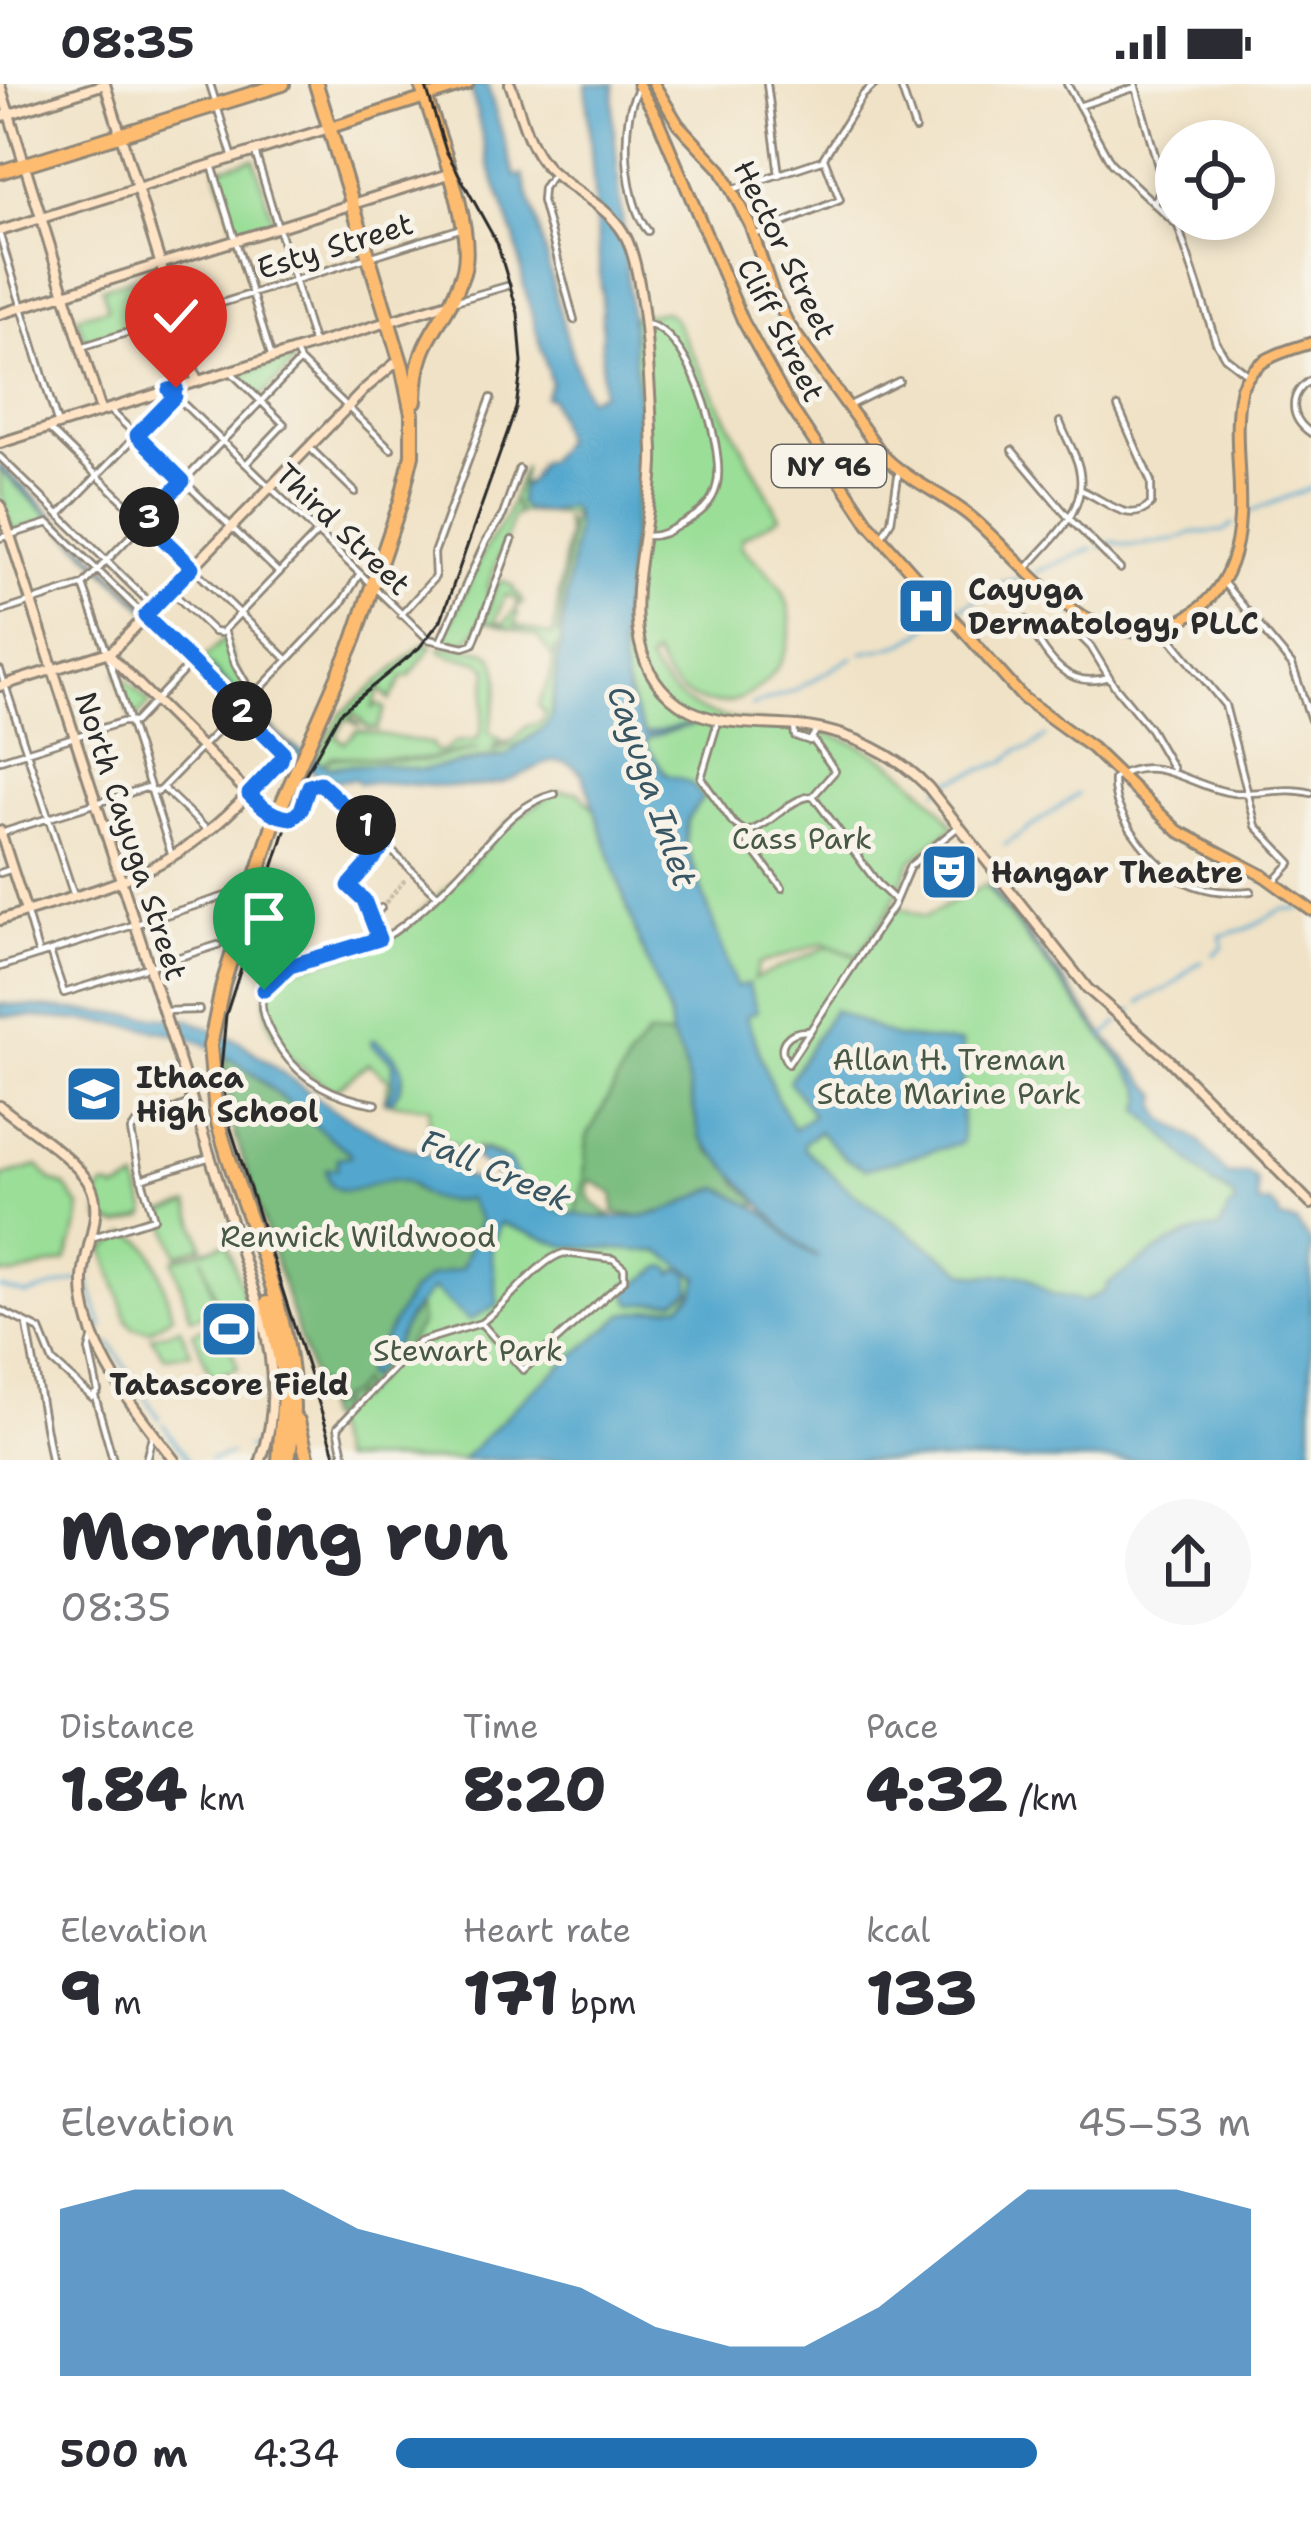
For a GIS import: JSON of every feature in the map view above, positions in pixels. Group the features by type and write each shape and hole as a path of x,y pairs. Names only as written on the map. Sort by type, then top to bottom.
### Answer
{"highway":[{"path":"0,172 283,84"},
{"path":"316,84 405,376 412,414"},
{"path":"282,1460 281,1356 213,1131 208,1015 255,858 355,630 407,482 418,358 466,262 465,228 423,91"},
{"path":"208,1015 275,814"},
{"path":"207,1061 220,1131 286,1336 308,1460"},
{"path":"282,1460 295,1404"}],"main road":[{"path":"329,128 423,91 468,84"},
{"name":"Hector Street","path":"654,84 678,124 713,159 732,190 782,311 847,407 899,470 954,503 1073,611 1118,630 1163,628"},
{"name":"Cliff Street","path":"639,85 676,159 751,337 822,455 881,538 1022,698 1092,748 1119,774"},
{"path":"1163,628 1197,610 1222,581 1237,536 1239,406 1247,375 1267,358 1311,343"},
{"name":"NY 96","path":"1119,774 1178,831 1274,882 1311,910"}],"street":[{"path":"4,116 105,84 197,382"},
{"path":"210,84 233,158"},
{"path":"510,84 532,145 554,173 614,219 632,248 653,453 636,625 642,656 655,680 674,700 718,721 817,729 860,741 901,764 926,784 1083,985 1167,1058 1311,1204"},
{"path":"767,84 778,175"},
{"path":"732,190 824,158 863,95 875,84"},
{"path":"900,84 915,129"},
{"path":"1066,84 1111,164 1180,229 1220,350 1247,375"},
{"path":"0,85 4,116 25,165 105,410 137,435 278,573"},
{"path":"639,85 626,123 636,207 648,231"},
{"path":"1078,106 1135,86 1163,184 1154,204"},
{"path":"288,660 98,476 53,426 0,234 329,128"},
{"path":"255,152 314,345"},
{"path":"754,235 840,200 824,158"},
{"path":"212,165 272,358"},
{"path":"554,173 543,188 542,201 574,320"},
{"path":"0,314 449,175"},
{"name":"Esty Street","path":"81,347 465,228"},
{"path":"0,612 83,585 261,401 298,356 314,345 507,286"},
{"path":"643,324 665,330 684,355 709,421 718,475 704,509 664,534 646,536"},
{"path":"0,443 272,358 298,356 391,449"},
{"path":"2,685 108,655 400,359"},
{"path":"390,371 405,376"},
{"path":"231,372 283,423 246,464"},
{"path":"1311,380 1299,388 1293,405 1301,426 1311,433"},
{"path":"847,407 898,381"},
{"path":"59,514 172,393"},
{"name":"Third Street","path":"172,393 401,615 428,639 440,642"},
{"path":"401,615 435,577 434,553 491,398"},
{"path":"1081,490 1131,514 1143,513 1151,504 1151,482 1118,407"},
{"path":"1026,569 1069,518 1081,490 1077,461 1060,422"},
{"path":"309,447 355,492"},
{"path":"1012,450 1069,518 1120,568"},
{"path":"0,457 150,611"},
{"path":"512,540 473,644 440,642 506,508 519,469"},
{"path":"881,538 893,516 899,470"},
{"name":"North Cayuga Street","path":"0,505 5,537 31,602 268,1346 272,1408 261,1460"},
{"path":"0,920 121,881 174,858 249,794 283,752 192,663 150,611 49,523 5,537"},
{"path":"170,590 214,632 223,632 317,533"},
{"path":"223,632 240,676 248,687 260,689 341,604 359,575"},
{"path":"1222,581 1292,665 1311,720"},
{"path":"83,585 174,858"},
{"path":"1073,611 1071,627 1152,731 1173,770"},
{"path":"1025,620 1044,653 1064,672 1089,681 1109,677"},
{"path":"1163,628 1225,705 1260,833 1291,863 1274,882"},
{"path":"108,655 275,814 295,817 309,786 320,783 435,892"},
{"path":"0,760 135,722 192,663"},
{"path":"0,670 74,896"},
{"path":"39,955 0,832 156,792 239,709"},
{"path":"718,721 701,778 733,824 746,832 756,830 799,798 813,796 835,771 813,740 798,738 794,726"},
{"path":"813,740 817,729"},
{"path":"1252,891 1204,888 1179,880 1159,866 1119,808 1114,785 1119,774 1173,770 1228,792 1311,793"},
{"path":"163,788 209,832"},
{"path":"376,1104 335,1093 297,1070 271,1035 262,1002 265,987 285,969 394,931 457,876 506,820 555,794"},
{"path":"813,796 878,884 896,900"},
{"path":"809,1031 792,1032 785,1038 782,1052 788,1064 896,900 914,861 958,826"},
{"path":"746,832 748,843 782,887"},
{"path":"379,939 364,900 349,886 386,844"},
{"path":"0,873 12,869"},
{"path":"405,880 414,871"},
{"path":"0,967 229,895"},
{"path":"371,918 381,908"},
{"path":"50,952 64,994 218,945"},
{"path":"163,1013 208,1015"},
{"path":"89,1239 154,1218 141,1178 133,1127 192,1102"},
{"path":"0,1106 78,1169 94,1197 83,1291 93,1336 174,1460"},
{"path":"141,1178 210,1156"},
{"path":"345,1460 337,1435 339,1424 426,1337 481,1323 555,1255 613,1259 624,1268 621,1283 523,1370 481,1323"},
{"path":"0,1310 42,1332 53,1362 87,1395 95,1396"},
{"path":"27,1325 52,1460"},
{"path":"93,1336 88,1345 98,1388 95,1396 113,1460"},
{"path":"146,1460 153,1432"}],"green space":[{"path":"254,158 274,224 237,236 216,169"},
{"path":"157,271 170,314 85,341 77,316 108,308 102,288"},
{"path":"664,311 673,317 780,517 742,538 741,546 784,594 790,621 787,647 775,670 737,700 714,703 691,697 669,680 655,655 648,661 666,686 709,713 811,730 873,752 917,784 954,826 912,860 892,904 858,955 823,943 759,964 754,979 829,946 859,958 896,906 925,917 985,885 1142,1088 1140,1110 1214,1185 1233,1196 1235,1205 1228,1209 1220,1229 1175,1241 1082,1302 1050,1293 1022,1275 965,1272 850,1191 804,1148 774,1092 745,1015 748,984 736,988 686,845 687,820 702,799 666,774 648,750 622,672 623,596 639,453 632,317"},
{"path":"291,358 294,363 261,397 238,375"},
{"path":"524,467 521,484 528,482 521,488 556,510 569,506 574,512 576,528 549,724 508,756 421,770 379,764 321,766 333,758 426,761 479,749 425,759 333,756 319,765 314,761 341,714 426,642 432,646 409,677 403,677 390,700 380,689 372,709 378,704 385,708 377,729 367,727 354,713 351,717 360,726 346,719 336,736 344,743 358,730 433,744 434,750 443,752 455,742 476,740 488,669 445,654 439,650 442,647 481,651 496,662 499,681 489,733 502,740 492,746 510,741 491,751 504,749 526,727 543,721 538,705 556,646 552,657 537,636 485,621 497,583 504,581 514,587 523,603 517,607 517,599 505,595 495,622 503,624 515,610 515,625 553,636 567,535 564,518 569,525 558,636 572,514 519,512 512,499"},
{"path":"0,470 51,519 13,532 0,494"},
{"path":"512,499 518,515 514,515 488,587 479,626 463,642 444,639 483,552"},
{"path":"225,638 237,674 253,693 252,707 203,659"},
{"path":"116,671 150,703 136,718 131,717"},
{"path":"558,791 579,792 596,812 669,1015 671,1036 647,1035 587,1137 584,1182 575,1216 522,1191 512,1168 494,1152 477,1147 473,1153 427,1133 430,1108 384,1102 389,1080 368,1063 335,1090 321,1082 284,1050 266,1007 267,991 283,974 394,935 459,877 508,823"},
{"path":"648,1035 671,1036 683,1059 697,1125 709,1151 730,1165 738,1183 760,1204 748,1206 727,1190 711,1190 669,1210 639,1216 614,1213 614,1194 591,1180 590,1197 610,1215 575,1216 584,1182 587,1137 628,1061"},
{"name":"Renwick Wildwood","path":"228,1055 350,1152 353,1156 337,1169 407,1182 422,1194 445,1201 469,1199 480,1221 462,1268 411,1292 364,1375 369,1378 419,1307 421,1324 397,1357 387,1358 384,1369 358,1400 349,1399 362,1390 360,1382 351,1393 324,1405 342,1402 332,1417 325,1418 234,1130 224,1057"},
{"name":"Stewart Park","path":"224,1068 282,1085 509,1209 668,1232 669,1255 694,1272 699,1285 681,1305 624,1314 529,1393 462,1460 340,1460 234,1130"},
{"path":"38,1166 52,1181 65,1186 80,1207 66,1261 14,1275 0,1274 0,1177"},
{"path":"137,1181 145,1217 120,1225 100,1220 102,1188 116,1190"},
{"path":"189,1204 203,1246 177,1255 163,1212"},
{"path":"127,1234 138,1238 153,1255 172,1315 150,1331 133,1328 127,1320 104,1249"},
{"path":"227,1243 246,1301 220,1310 202,1257 217,1310 191,1318 173,1260"},
{"path":"236,1311 243,1316 253,1343 231,1349 238,1368 212,1378 193,1332 208,1326 207,1321"},
{"path":"180,1328 191,1353 165,1357 151,1337"}],"water":[{"path":"470,84 487,84 515,176 522,175 588,398 602,393 602,299 586,84 614,84 613,119 639,405 638,479 620,644 627,693 645,734 704,721 648,738 646,744 666,774 692,784 702,799 687,820 686,845 736,987 748,984 757,1011 746,1016 774,1092 794,1129 813,1115 789,1081 833,1010 896,1037 962,1043 962,1143 866,1169 846,1159 819,1131 804,1148 850,1191 965,1272 1022,1275 1051,1293 1082,1302 1175,1241 1220,1229 1228,1209 1235,1205 1233,1196 1214,1186 1140,1110 1142,1088 990,883 1107,1039 1159,1095 1157,1107 1164,1119 1198,1140 1227,1175 1249,1173 1257,1181 1258,1204 1270,1203 1280,1219 1296,1222 1311,1243 1311,1460 462,1460 529,1393 624,1314 681,1305 694,1293 699,1277 660,1252 565,1246 500,1223 491,1250 498,1304 469,1321 433,1289 410,1314 395,1344 368,1379 364,1374 411,1292 429,1277 462,1268 480,1221 468,1199 433,1199 397,1180 349,1190 335,1187 326,1169 337,1169 338,1158 351,1156 350,1152 207,1045 118,1024 0,1016 0,1004 190,1020 240,1042 332,1109 396,1144 437,1157 465,1177 489,1185 502,1182 475,1158 483,1150 509,1161 523,1190 539,1202 574,1214 615,1218 653,1214 720,1188 764,1212 795,1243 818,1258 791,1237 700,1137 669,1015 583,775 573,766 553,762 482,786 359,783 318,776 0,469 0,464 288,743 327,767 379,764 421,770 508,756 543,729 551,717 576,528 569,506 548,512 525,510 519,502 521,488 563,440 551,398 545,397 551,383"},
{"path":"375,1040 401,1067 402,1083 391,1102 386,1099 393,1086 393,1062 372,1045"},
{"path":"663,1266 673,1274 679,1269 690,1274 691,1290 676,1301 633,1304 627,1296 629,1289"}],"waterway":[{"path":"1244,514 1311,488"},
{"path":"1100,547 1113,542 1130,546 1175,540 1191,533 1224,531 1233,524"},
{"path":"1036,572 1092,549"},
{"path":"956,611 978,598 992,599 1000,583 1026,577"},
{"path":"862,653 904,643 937,616"},
{"path":"751,706 794,691 853,657"},
{"path":"950,781 1004,762 1046,736"},
{"path":"938,791 943,785"},
{"path":"1005,845 1078,794"},
{"path":"1213,955 1224,946 1220,936 1249,928 1282,909 1301,909"},
{"path":"1140,1003 1202,962"},
{"path":"1127,1015 1133,1010"},
{"path":"1104,1037 1119,1022"},
{"path":"91,1270 92,1253"},
{"path":"0,1288 27,1295 78,1280"},
{"path":"88,1280 103,1329"},
{"path":"110,1343 159,1418"},
{"path":"257,1443 266,1403"},
{"path":"163,1424 189,1460"},
{"path":"270,1460 275,1438"},
{"path":"247,1448 260,1442"},
{"path":"209,1460 231,1454"}],"tunnel":[{"path":"381,908 405,880"}],"railway":[{"path":"337,1460 229,1123 221,1069 226,1015 300,784 340,713 419,648 441,620 516,408 522,363 518,313 497,243 446,151 425,84"}],"place":[{"name":"Cayuga Dermatology, PLLC","path":"926,606"},
{"name":"Hangar Theatre","path":"949,872"},
{"name":"Ithaca High School","path":"94,1094"},
{"name":"Tatascore Field","path":"229,1329"}],"route":[{"path":"176,388 169,390 175,396 137,435 183,481 145,521 192,567 145,616 283,752 249,794 272,814 288,819 301,810 309,786 320,783 386,844 349,886 364,900 379,939 290,966 264,990"}],"water label":[{"name":"Cayuga Inlet","path":"652,786"},
{"name":"Fall Creek","path":"496,1170"}],"park label":[{"name":"Cass Park","path":"802,838"},
{"name":"Allan H. Treman State Marine Park","path":"949,1076"}]}
